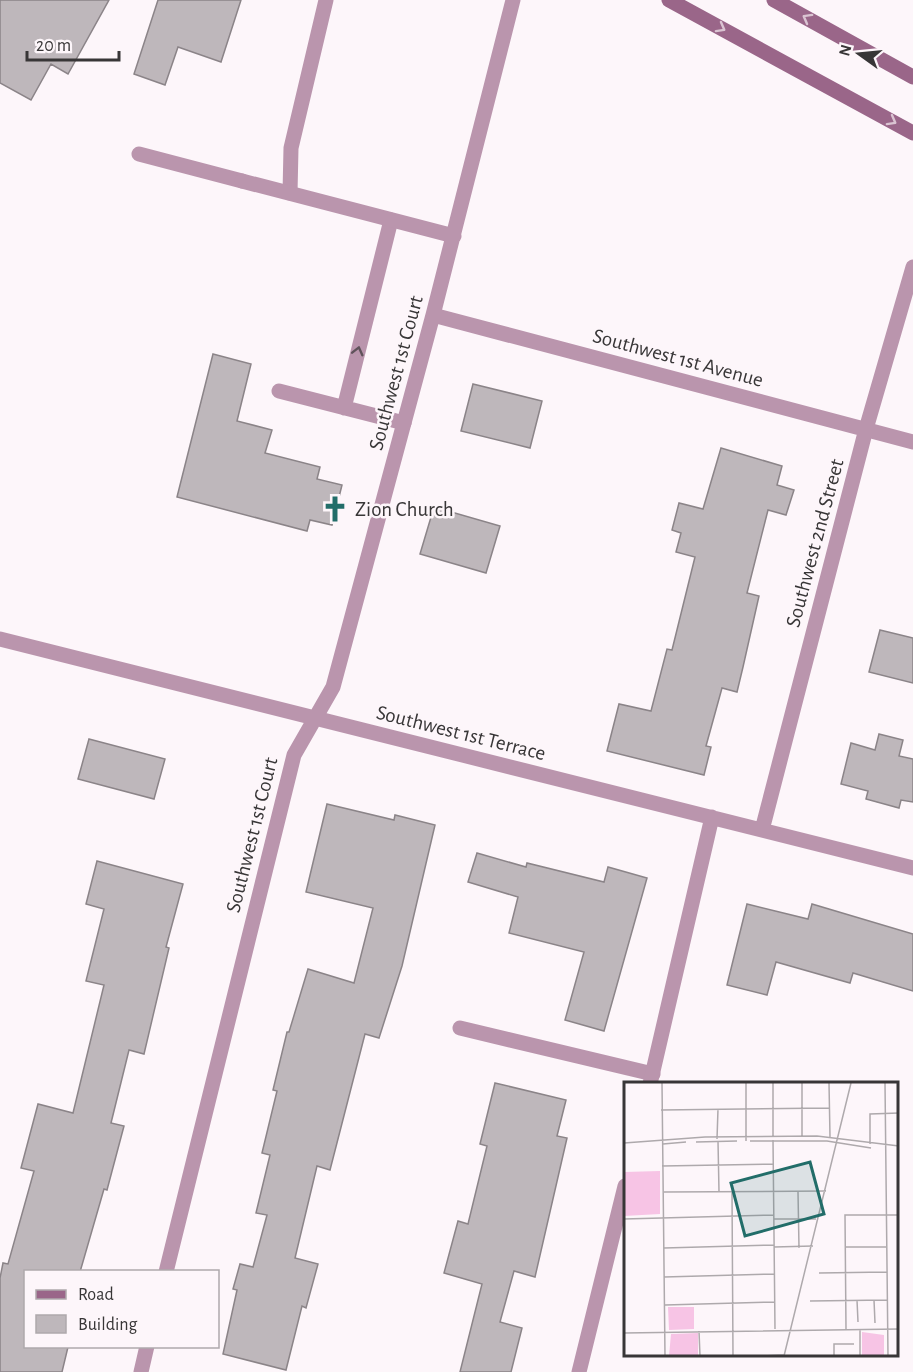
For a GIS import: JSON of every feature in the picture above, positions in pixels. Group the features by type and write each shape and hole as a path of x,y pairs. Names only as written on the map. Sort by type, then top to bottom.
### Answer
{"main road":[{"path":"669,0 913,133"},
{"path":"774,0 913,77"}],"street":[{"path":"290,194 291,148 326,0"},
{"name":"Southwest 1st Court","path":"165,1270 294,755 333,687 454,236 513,0"},
{"path":"139,154 454,236"},
{"path":"344,408 391,220"},
{"name":"Southwest 2nd Street","path":"762,830 866,429 913,267"},
{"name":"Southwest 1st Avenue","path":"433,315 913,442"},
{"path":"279,392 404,423"},
{"name":"Southwest 1st Terrace","path":"0,639 913,868"},
{"path":"460,1028 651,1079 712,817"},
{"path":"579,1372 624,1190"},
{"path":"141,1372 147,1348"}],"building":[{"path":"0,0 109,0 68,74 51,64 31,100 0,83"},
{"path":"158,0 241,0 221,62 178,47 165,85 134,74"},
{"path":"213,354 251,364 237,421 272,430 265,453 320,467 317,479 342,485 332,525 310,520 307,531 177,497"},
{"path":"473,384 542,401 530,448 461,431"},
{"path":"721,448 782,466 777,485 794,490 786,515 768,510 747,593 759,596 737,692 722,688 706,746 711,747 704,775 607,751 619,704 651,711 667,649 672,650 695,557 676,552 681,533 672,530 679,503 703,509"},
{"path":"434,507 500,526 486,573 420,554"},
{"path":"880,630 913,638 913,683 869,672"},
{"path":"879,734 903,740 899,756 913,759 913,802 901,800 899,808 866,799 868,791 841,784 851,743 875,750"},
{"path":"89,739 165,759 154,799 78,779"},
{"path":"327,804 394,820 395,815 435,825 402,966 379,1038 365,1034 330,1170 317,1166 295,1258 318,1264 306,1308 302,1306 286,1370 223,1354 237,1290 233,1289 240,1264 253,1267 267,1215 256,1213 270,1155 262,1153 277,1091 273,1090 287,1032 289,1032 308,969 354,983 373,908 306,892"},
{"path":"477,853 526,867 527,863 604,882 608,867 647,878 604,1031 565,1020 584,952 509,933 518,897 468,882"},
{"path":"97,861 183,884 166,947 169,948 144,1054 129,1050 111,1123 124,1126 107,1190 104,1189 81,1270 24,1270 24,1348 68,1348 62,1372 0,1372 0,1278 3,1263 8,1264 34,1171 21,1168 38,1104 73,1113 104,985 86,981 104,909 86,904"},
{"path":"747,904 808,919 812,904 913,934 913,991 853,973 850,983 776,962 767,995 727,985"},
{"path":"495,1083 566,1100 557,1136 567,1138 535,1277 514,1271 500,1322 522,1328 511,1372 460,1372 482,1284 444,1273 458,1221 468,1224 487,1146 480,1144"}],"place":[{"name":"Zion Church","path":"335,509"}]}
